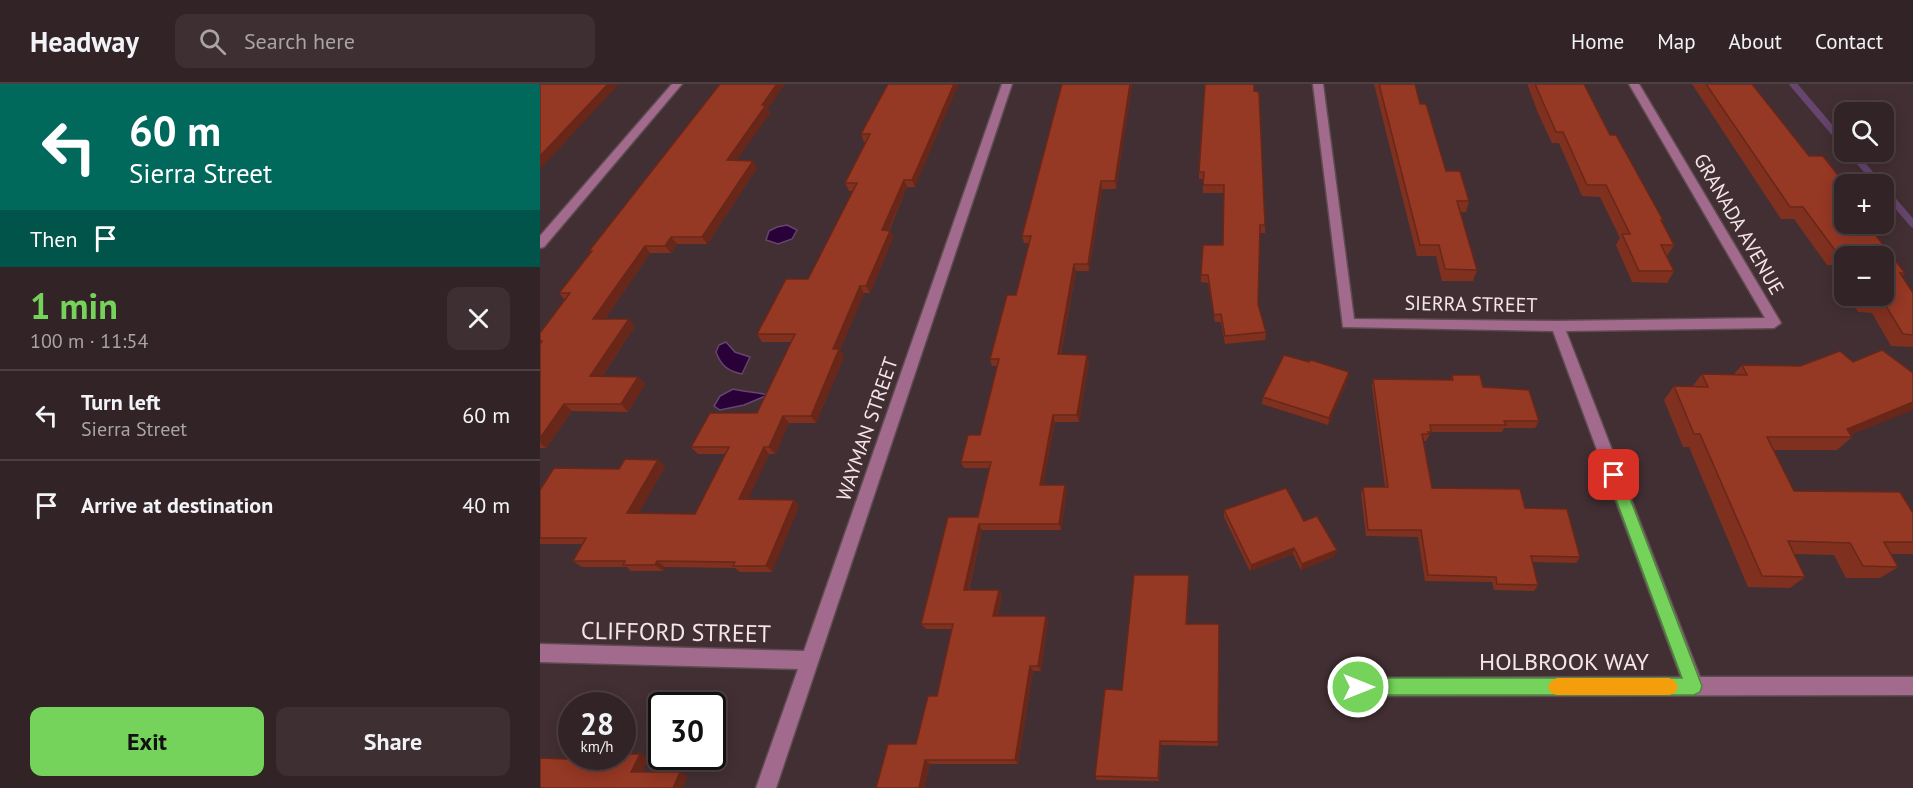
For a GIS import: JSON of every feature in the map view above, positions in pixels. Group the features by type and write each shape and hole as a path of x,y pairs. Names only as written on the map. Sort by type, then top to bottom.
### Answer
{"street":[{"path":"540,244 677,84"},
{"name":"WAYMAN STREET","path":"766,788 1007,84"},
{"name":"SIERRA STREET","path":"1318,84 1348,324 1558,326 1694,686"},
{"name":"GRANADA AVENUE","path":"1558,326 1774,323 1634,84"},
{"name":"CLIFFORD STREET","path":"540,653 810,660"},
{"name":"HOLBROOK WAY","path":"1358,687 1913,686"}],"shaded area":[{"path":"787,225 797,230 792,239 778,244 766,240 769,231"},
{"path":"726,342 735,352 750,357 742,374 726,367 718,357 716,352 719,345"},
{"path":"733,389 768,395 744,405 720,410 714,406 720,396"}],"building":[{"path":"540,84 608,84 540,156"},
{"path":"720,84 777,84 762,105 766,105 727,160 753,161 702,237 671,237 665,246 645,246 593,319 629,319 590,376 638,377 621,404 564,404 540,438 540,344 542,341 540,341 540,333 570,293 559,293 592,251 589,251"},
{"path":"888,84 954,84 912,180 904,180 882,230 890,231 866,286 860,286 833,349 839,349 811,416 783,416 769,447 764,447 739,499 794,500 766,566 733,566 735,562 657,561 655,565 623,565 625,561 573,561 586,538 540,538 540,490 554,468 619,469 625,459 658,460 627,513 695,514 729,447 691,447 710,413 757,413 795,334 757,334 786,279 808,279 857,183 845,183 870,134 861,134"},
{"path":"1062,84 1130,84 1115,181 1101,181 1088,264 1074,264 1058,354 1087,355 1077,415 1053,415 1040,485 1065,485 1059,524 979,524 964,590 999,590 993,616 1046,616 1038,666 1030,666 1015,760 925,760 919,788 876,788 888,744 916,744 928,696 937,696 953,624 921,624 948,517 978,517 991,462 961,462 968,435 980,435 999,359 990,359 1007,295 1016,295 1031,236 1022,236"},
{"path":"1205,84 1254,84 1254,91 1259,92 1265,225 1260,225 1258,304 1266,332 1225,336 1221,314 1214,315 1208,275 1201,275 1203,245 1223,245 1224,185 1203,185 1204,172 1199,172"},
{"path":"1379,84 1415,84 1420,104 1426,104 1446,171 1460,171 1469,201 1457,201 1477,270 1445,269 1439,245 1420,245"},
{"path":"1535,84 1584,84 1610,135 1616,135 1663,220 1661,220 1674,245 1661,245 1674,271 1639,271 1622,234 1630,234 1606,185 1587,185 1563,132 1556,132"},
{"path":"1706,84 1752,84 1809,156 1823,156 1837,174 1834,174 1834,234 1875,234 1884,246 1834,246 1834,249 1803,207 1790,207"},
{"path":"1894,259 1905,273 1900,273 1913,293 1913,335 1903,334 1886,306 1894,306"},
{"path":"1882,350 1913,373 1913,402 1847,429 1852,437 1767,437 1794,491 1900,492 1913,513 1913,542 1884,542 1898,567 1863,566 1850,543 1788,541 1805,577 1762,576 1700,434 1694,434 1674,386 1708,387 1702,374 1747,375 1742,365 1800,366 1840,351 1853,362"},
{"path":"1284,355 1309,362 1311,360 1349,372 1329,418 1263,397"},
{"path":"1452,375 1480,375 1483,387 1529,390 1539,421 1504,421 1506,425 1430,425 1431,432 1422,434 1432,488 1520,489 1525,508 1567,509 1580,557 1531,556 1538,585 1497,584 1496,577 1428,575 1421,530 1368,530 1363,487 1388,487 1373,379 1453,380"},
{"path":"1286,488 1304,521 1317,516 1337,550 1302,564 1294,548 1251,565 1224,510"},
{"path":"1134,575 1189,575 1186,624 1219,624 1218,742 1160,741 1158,778 1095,776 1105,689 1122,690"},
{"path":"540,758 558,759 558,770 680,772 673,788 540,788"}],"waterway":[{"path":"1793,84 1834,132"},
{"path":"1860,162 1870,174"},
{"path":"1894,202 1913,224"}],"slow traffic":[{"path":"1557,687 1669,687"}],"route":[{"path":"1358,687 1694,686 1614,475"}]}
